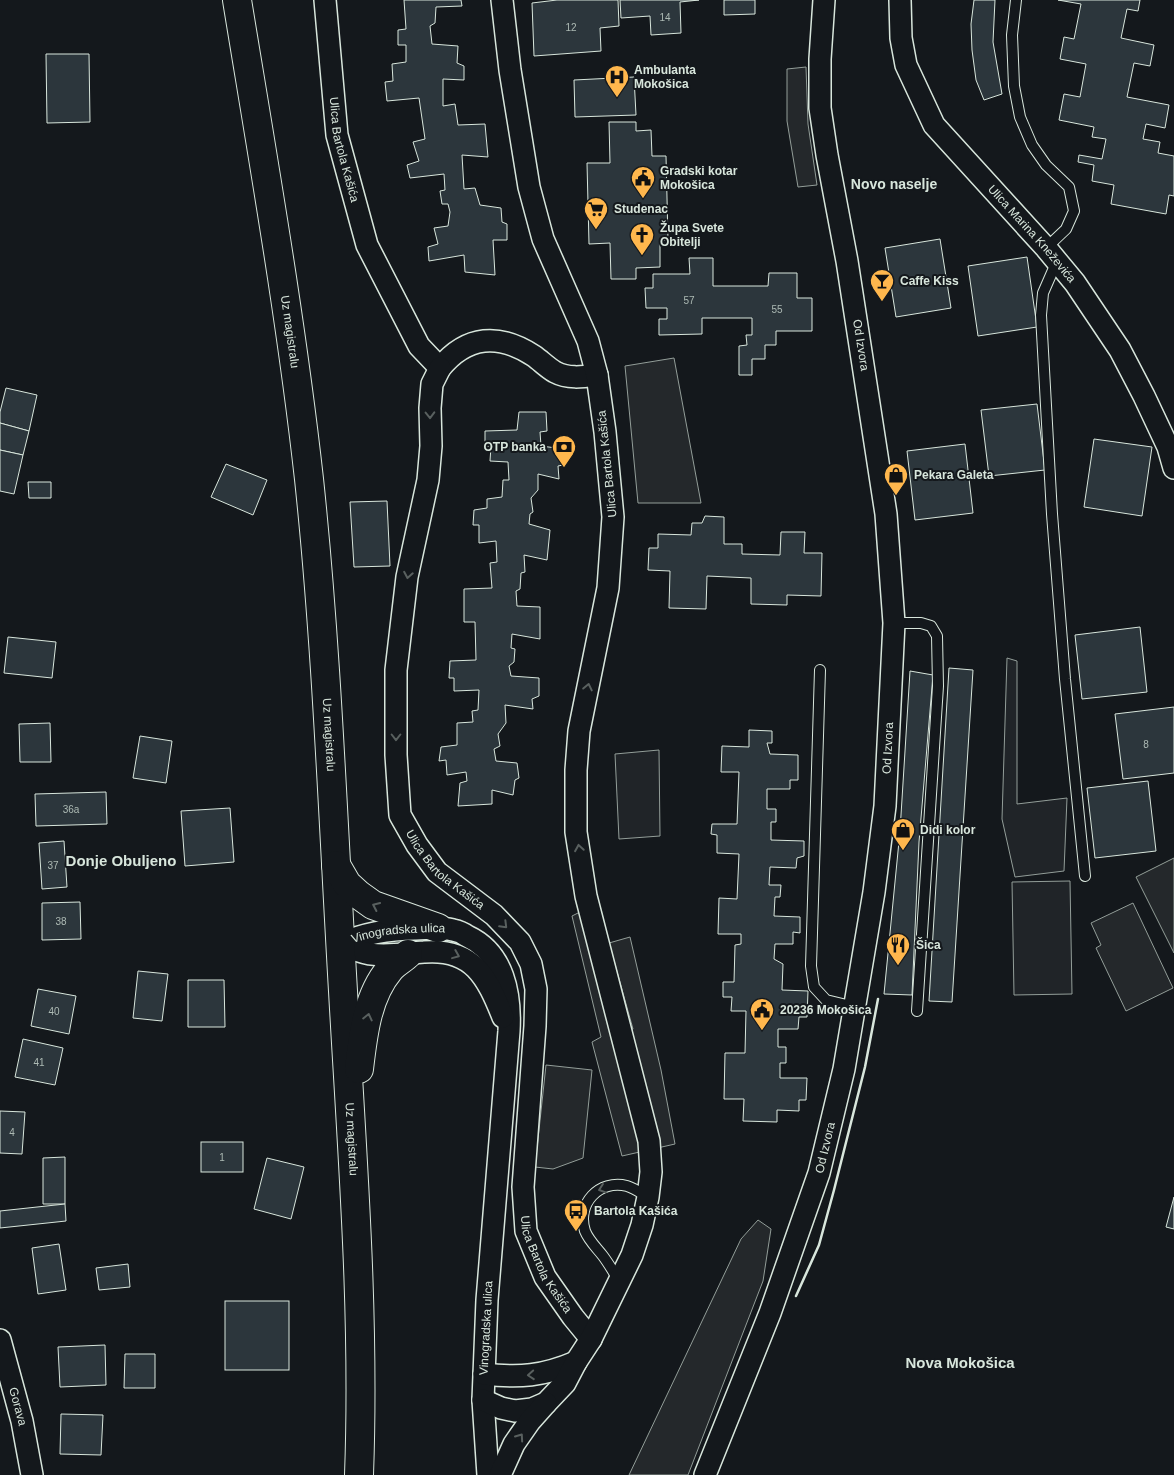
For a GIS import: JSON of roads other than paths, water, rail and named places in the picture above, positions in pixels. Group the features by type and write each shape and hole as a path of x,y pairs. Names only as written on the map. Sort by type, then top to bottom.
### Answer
{"main road":[{"name":"Uz magistralu","path":"237,0 289,320 309,480 325,677 359,1257 361,1322 359,1475"},
{"path":"336,865 348,884 373,906 438,928"},
{"path":"352,1135 363,1039 370,1010 380,985 391,969 408,954"}],"street":[{"name":"Ulica Bartola Kašića","path":"325,0 337,134 366,245 419,346 440,368"},
{"name":"Ulica Bartola Kašića","path":"483,1400 501,1408 516,1411 532,1409 546,1403 565,1383 591,1339 632,1255 642,1225 651,1172 649,1141 586,896 576,832 576,770 579,731 608,588 613,518 606,440 596,376 588,341 543,239 529,187 510,70 502,0"},
{"name":"Od Izvora","path":"705,1475 770,1313 819,1173 844,1069 874,892 885,806 894,624 886,514 847,261 820,108 820,59 824,0"},
{"name":"Ulica Marina Kneževića","path":"900,0 901,38 906,65 934,125 1052,254 1075,283 1120,350 1168,447 1174,468"},
{"name":"Ulica Bartola Kašića","path":"591,1339 545,1277 526,1231 523,1187 536,1026 536,989 530,964 520,942 494,915 437,872 416,845 400,815 396,755 396,670 407,577 428,480 431,446 430,408 432,384 440,368 450,355 462,347 478,342 498,340 516,345 535,356 556,372 572,378 596,376"},
{"name":"Vinogradska ulica","path":"340,944 355,937 402,929 438,928 456,930 479,941 498,962 506,986 510,1010 509,1031 487,1300 483,1400 488,1475"},
{"name":"Vinogradska ulica","path":"340,944 370,954 448,952 467,960 481,974 493,991 509,1031"},
{"name":"Gorava","path":"0,1340 22,1421 32,1475"},
{"path":"484,1374 508,1377 540,1375 576,1362"},
{"path":"500,1475 514,1444 530,1421 546,1403"}],"lane":[{"path":"1016,0 1012,35 1014,78 1020,117 1032,145 1046,165 1069,187 1074,210 1052,254 1043,292 1041,315 1052,514 1065,679 1086,876"},
{"path":"894,624 921,623 931,626 937,636 938,686 918,1010"},
{"path":"820,670 810,966 814,987 826,1000 855,1007"},
{"path":"620,1282 592,1243 586,1231 583,1219 585,1203 594,1192 605,1187 627,1186 648,1197"}],"place":[{"name":"Ambulanta Mokošica","path":"617,98"},
{"name":"Gradski kotar Mokošica","path":"643,199"},
{"name":"Studenac","path":"596,230"},
{"name":"Župa Svete Obitelji","path":"642,256"},
{"name":"Caffe Kiss","path":"882,302"},
{"name":"OTP banka","path":"564,468"},
{"name":"Pekara Galeta","path":"896,496"},
{"name":"Didi kolor","path":"903,851"},
{"name":"Šica","path":"898,966"},
{"name":"20236 Mokošica","path":"762,1031"},
{"name":"Bartola Kašića","path":"576,1232"}],"district":[{"name":"Novo naselje","path":"894,184"},
{"name":"Donje Obuljeno","path":"121,861"},
{"name":"Nova Mokošica","path":"960,1363"}]}
